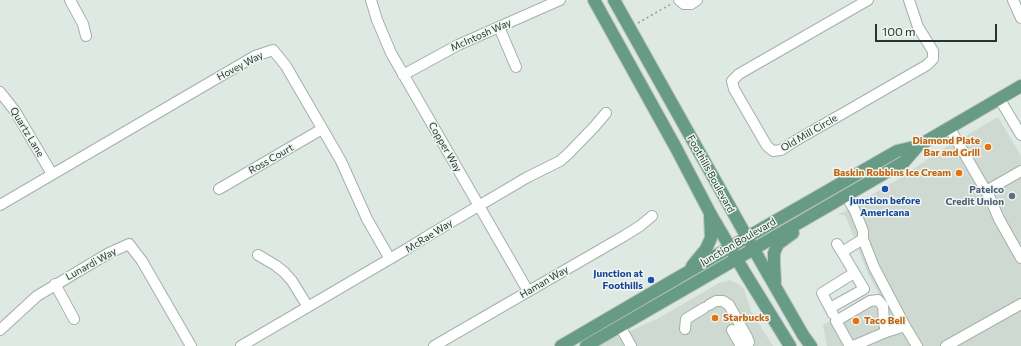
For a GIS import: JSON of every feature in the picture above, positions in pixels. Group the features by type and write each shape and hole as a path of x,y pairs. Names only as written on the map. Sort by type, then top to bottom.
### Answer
{"main road":[{"name":"Foothills Boulevard","path":"594,0 676,148 710,213 790,346"},
{"name":"Foothills Boulevard","path":"614,0 753,248 811,346"},
{"name":"Junction Boulevard","path":"586,346 904,162 918,146 1021,86"},
{"name":"Junction Boulevard","path":"561,346 897,151 918,146"},
{"path":"776,288 774,253 778,244 843,197"},
{"path":"687,272 706,249 710,238 710,213"}],"street":[{"path":"70,0 83,24 86,36"},
{"name":"Copper Way","path":"371,0 383,36 403,75 528,291"},
{"name":"McIntosh Way","path":"403,75 458,45 560,0"},
{"path":"675,2 691,4 698,0"},
{"name":"Old Mill Circle","path":"868,0 739,74 732,81 734,89 767,146 773,152 781,150 927,65 933,59 933,51 918,27 908,0"},
{"path":"1013,0 1021,18"},
{"path":"499,27 516,67"},
{"name":"Hovey Way","path":"0,205 254,56 273,50 286,66 341,160 367,219 390,259"},
{"name":"Quartz Lane","path":"0,93 15,111 52,174"},
{"path":"999,98 1021,136"},
{"name":"McRae Way","path":"241,346 526,178 560,161 569,154 606,113"},
{"path":"949,127 986,191 999,219 1021,258"},
{"name":"Ross Court","path":"219,189 322,129"},
{"path":"986,191 1021,171"},
{"path":"843,197 857,233 863,239 874,267 916,346"},
{"name":"Haman Way","path":"434,346 630,232 652,216"},
{"path":"830,308 864,289 840,248 863,239"},
{"name":"Lunardi Way","path":"0,330 37,296 109,253 129,244 142,262 191,346"},
{"path":"258,255 284,272 292,281 308,307"},
{"path":"854,273 822,293 851,346 905,326"},
{"path":"55,284 74,319"},
{"path":"836,321 870,301 878,300 883,306 886,332"},
{"path":"685,329 686,319 716,301 723,301 729,305 747,338 749,342 746,346"},
{"path":"946,346 1021,304"},
{"path":"620,326 631,346"},
{"path":"732,330 741,346"}],"path":[{"path":"630,28 675,2"}],"shaded area":[{"path":"998,117 1021,156 1021,346 827,346 823,325 879,294 868,274 846,217 843,215 838,215 895,181 948,146"},
{"path":"730,280 740,285 744,289 751,311 773,346 600,346 659,318 719,283"}],"place":[{"name":"Diamond Plate Bar and Grill","path":"988,147"},
{"name":"Baskin Robbins Ice Cream","path":"959,173"},
{"name":"Junction before Americana","path":"885,189"},
{"name":"Patelco Credit Union","path":"1012,196"},
{"name":"Junction at Foothills","path":"651,280"},
{"name":"Starbucks","path":"715,318"},
{"name":"Taco Bell","path":"856,321"}]}
